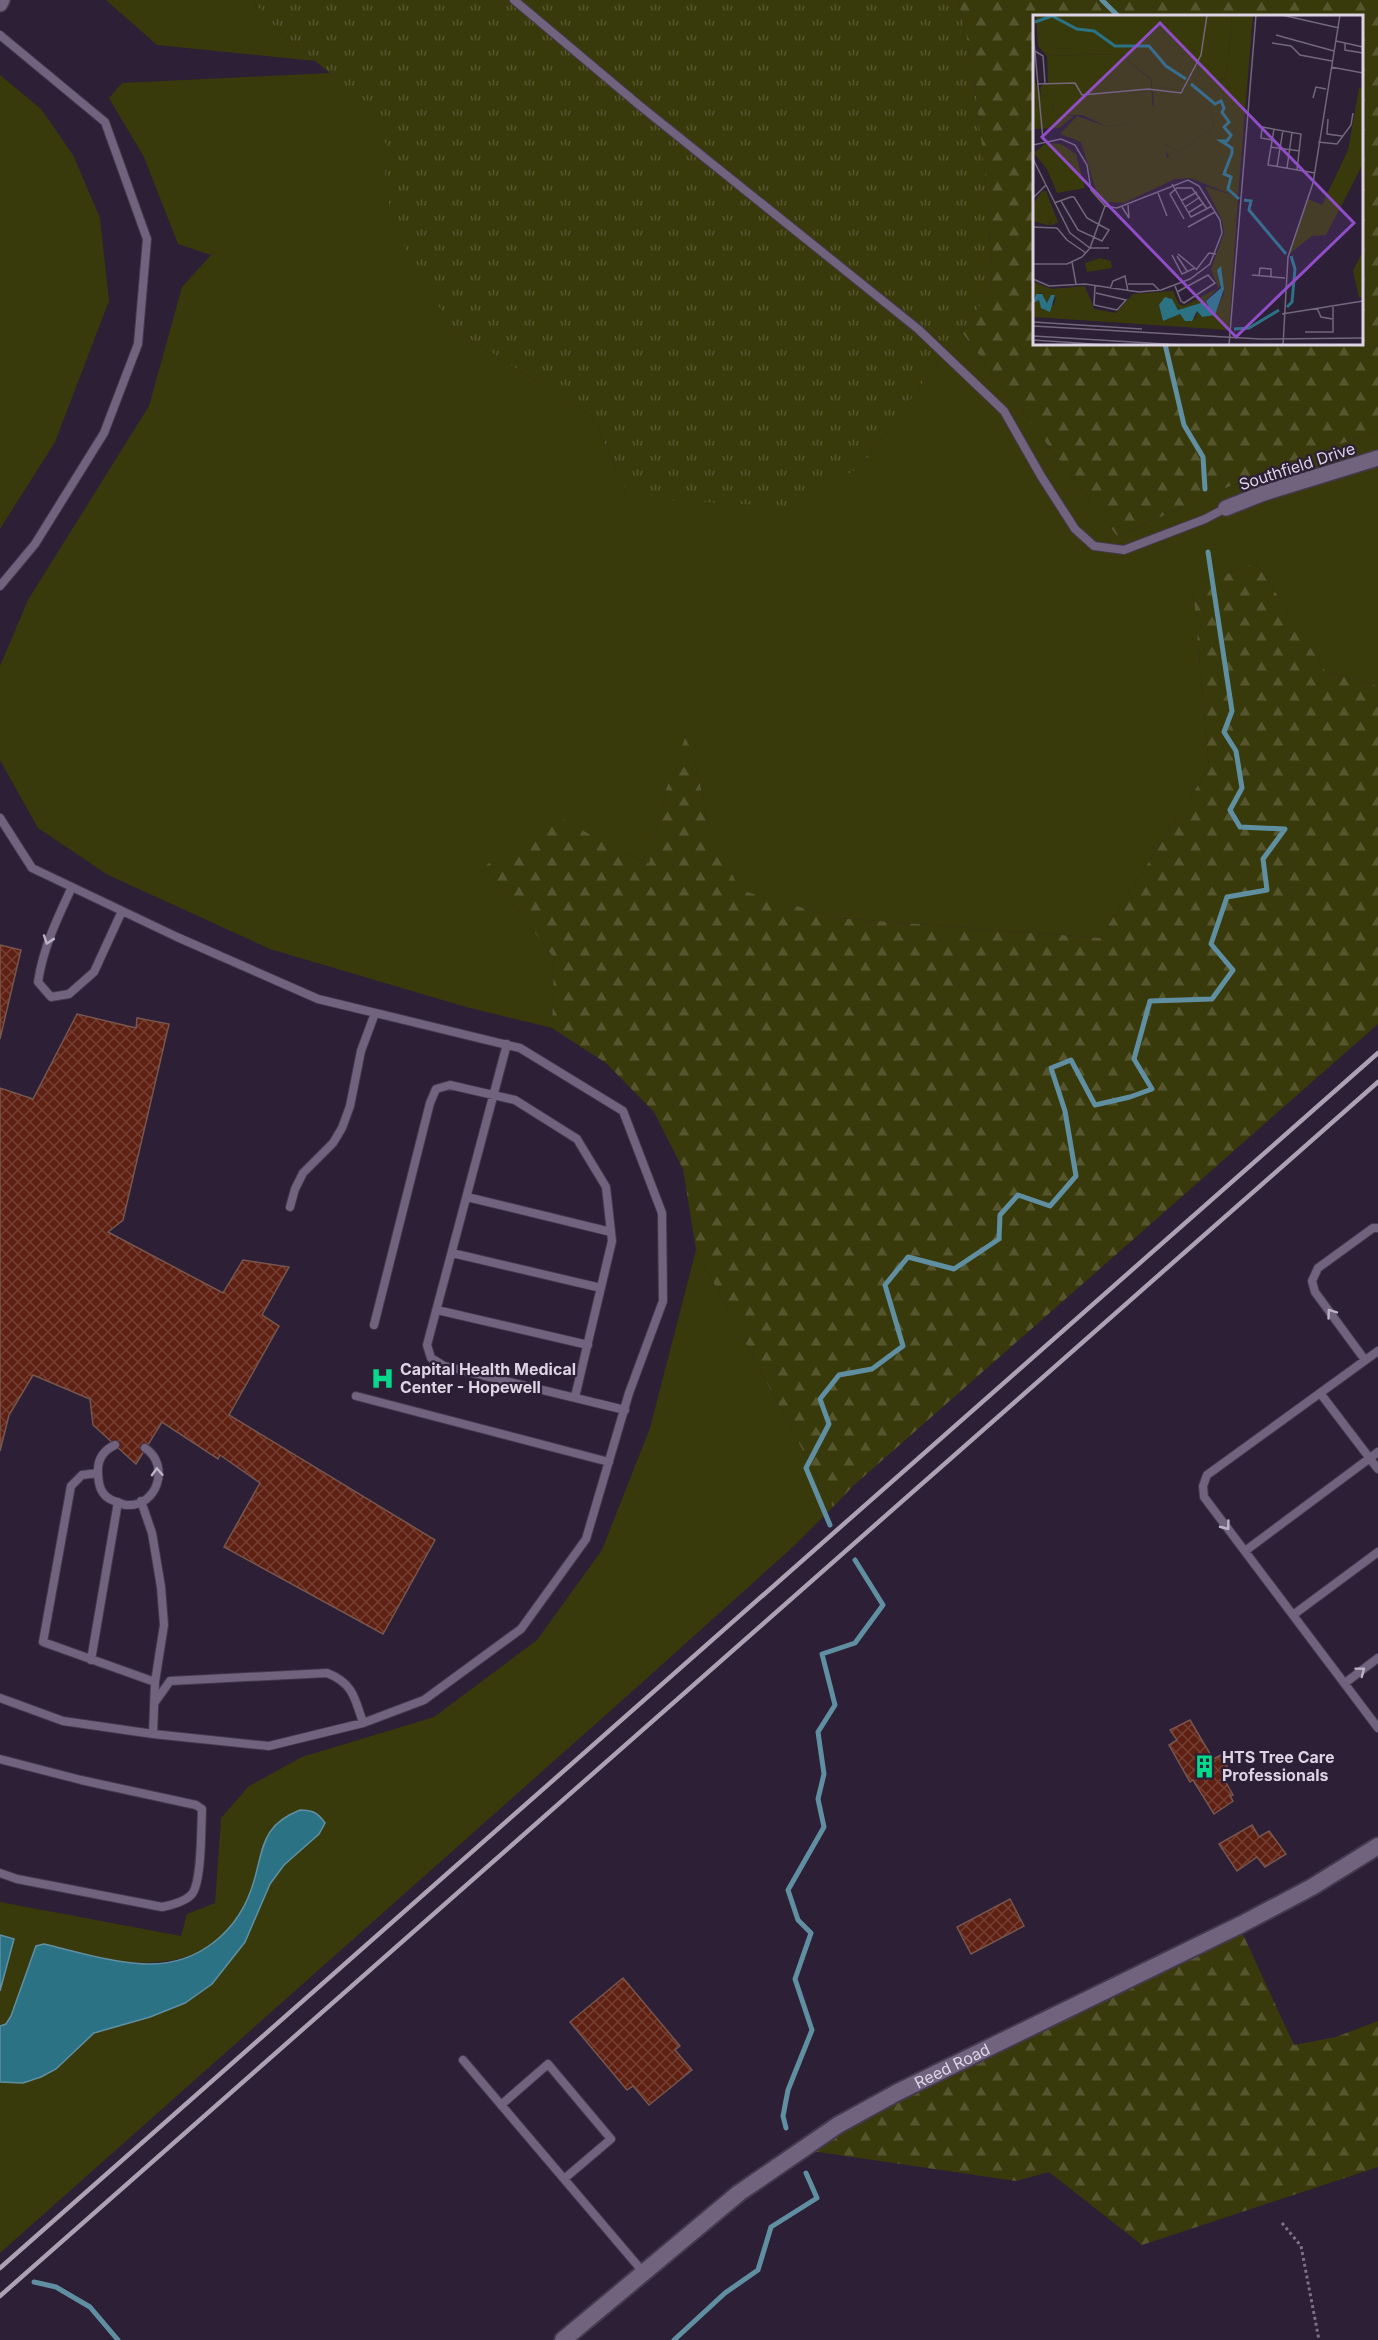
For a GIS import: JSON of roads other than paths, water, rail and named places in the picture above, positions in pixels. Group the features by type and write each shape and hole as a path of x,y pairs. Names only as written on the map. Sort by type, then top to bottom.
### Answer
{"street":[{"path":"0,4 2,0"},
{"name":"Southfield Drive","path":"1226,508 1264,493 1378,458"},
{"name":"Reed Road","path":"563,2340 739,2193 838,2125 898,2092 1242,1924 1312,1887 1378,1846"}],"lane":[{"path":"514,0 665,126 918,329 1004,411 1041,476 1075,529 1094,546 1124,550 1205,519 1226,508"},
{"path":"0,35 105,122 147,239 138,344 104,433 35,544 0,586"},
{"path":"0,818 32,868 122,911 318,999 520,1048 623,1111 662,1213 663,1301 625,1410 586,1539 521,1629 424,1700 363,1723 269,1746 153,1734 63,1721 0,1698"},
{"path":"72,887 50,933 41,961 38,982 51,997 69,994 94,972 122,911"},
{"path":"290,1207 303,1173 333,1143 342,1128 350,1106 362,1051 375,1013"},
{"path":"507,1044 427,1345 431,1358 444,1366 625,1410"},
{"path":"374,1325 430,1103 436,1089 450,1085 515,1100 577,1139 606,1186 612,1241 575,1397"},
{"path":"467,1197 611,1232"},
{"path":"1365,1360 1315,1292 1312,1281 1318,1268 1373,1228 1378,1228"},
{"path":"452,1253 601,1288"},
{"path":"437,1310 588,1345"},
{"path":"1378,1351 1207,1475 1203,1486 1204,1497 1378,1728"},
{"path":"1320,1393 1378,1469"},
{"path":"356,1396 609,1462"},
{"path":"115,1445 103,1454 98,1463 98,1483 102,1492 109,1499 126,1505 134,1504 150,1496 159,1477 159,1467 155,1458 146,1448"},
{"path":"1245,1551 1378,1452"},
{"path":"98,1473 82,1475 71,1486 42,1642 154,1682"},
{"path":"141,1500 152,1533 161,1587 164,1625 154,1682 153,1734"},
{"path":"91,1660 118,1502"},
{"path":"1293,1615 1378,1552"},
{"path":"1345,1683 1378,1658"},
{"path":"155,1702 170,1682 327,1673 341,1679 353,1692 363,1723"},
{"path":"0,1759 81,1780 196,1805 202,1809 197,1881 192,1894 172,1905 162,1907 0,1874"},
{"path":"463,2061 644,2273"},
{"path":"501,2105 548,2064 611,2139 564,2179"}],"water":[{"path":"300,1810 315,1813 325,1823 319,1834 284,1865 270,1884 245,1942 212,1984 185,2003 150,2017 94,2033 56,2069 41,2077 23,2083 0,2082 0,2026 6,2024 11,2016 36,1946 44,1944 108,1959 147,1964 166,1963 200,1951 228,1929 239,1915 248,1899 266,1838 271,1830 278,1822"},
{"path":"0,1935 14,1939 0,1991"}],"waterway":[{"path":"1102,0 1117,15"},
{"path":"1165,345 1184,425 1203,457 1205,489"},
{"path":"830,1525 806,1468 829,1424 820,1399 839,1375 872,1369 903,1346 885,1285 908,1257 954,1269 999,1239 1000,1215 1018,1195 1050,1206 1076,1176 1065,1111 1051,1068 1071,1060 1095,1105 1152,1089 1134,1059 1150,1001 1212,999 1233,970 1211,944 1227,897 1267,890 1263,859 1285,829 1240,827 1230,810 1242,788 1236,751 1224,732 1232,711 1208,552"},
{"path":"786,2128 783,2116 788,2090 812,2030 795,1979 811,1933 798,1920 788,1890 824,1827 818,1799 824,1774 818,1732 835,1705 822,1654 855,1643 883,1605 855,1560"},
{"path":"674,2340 725,2293 758,2270 771,2227 817,2198 806,2173"},
{"path":"34,2282 56,2287 90,2307 118,2340"}],"railway":[{"path":"0,2268 1378,1053"},
{"path":"0,2296 1378,1082"}],"place":[{"name":"Capital Health Medical Center - Hopewell","path":"382,1378"},
{"name":"HTS Tree Care Professionals","path":"1204,1766"}]}
